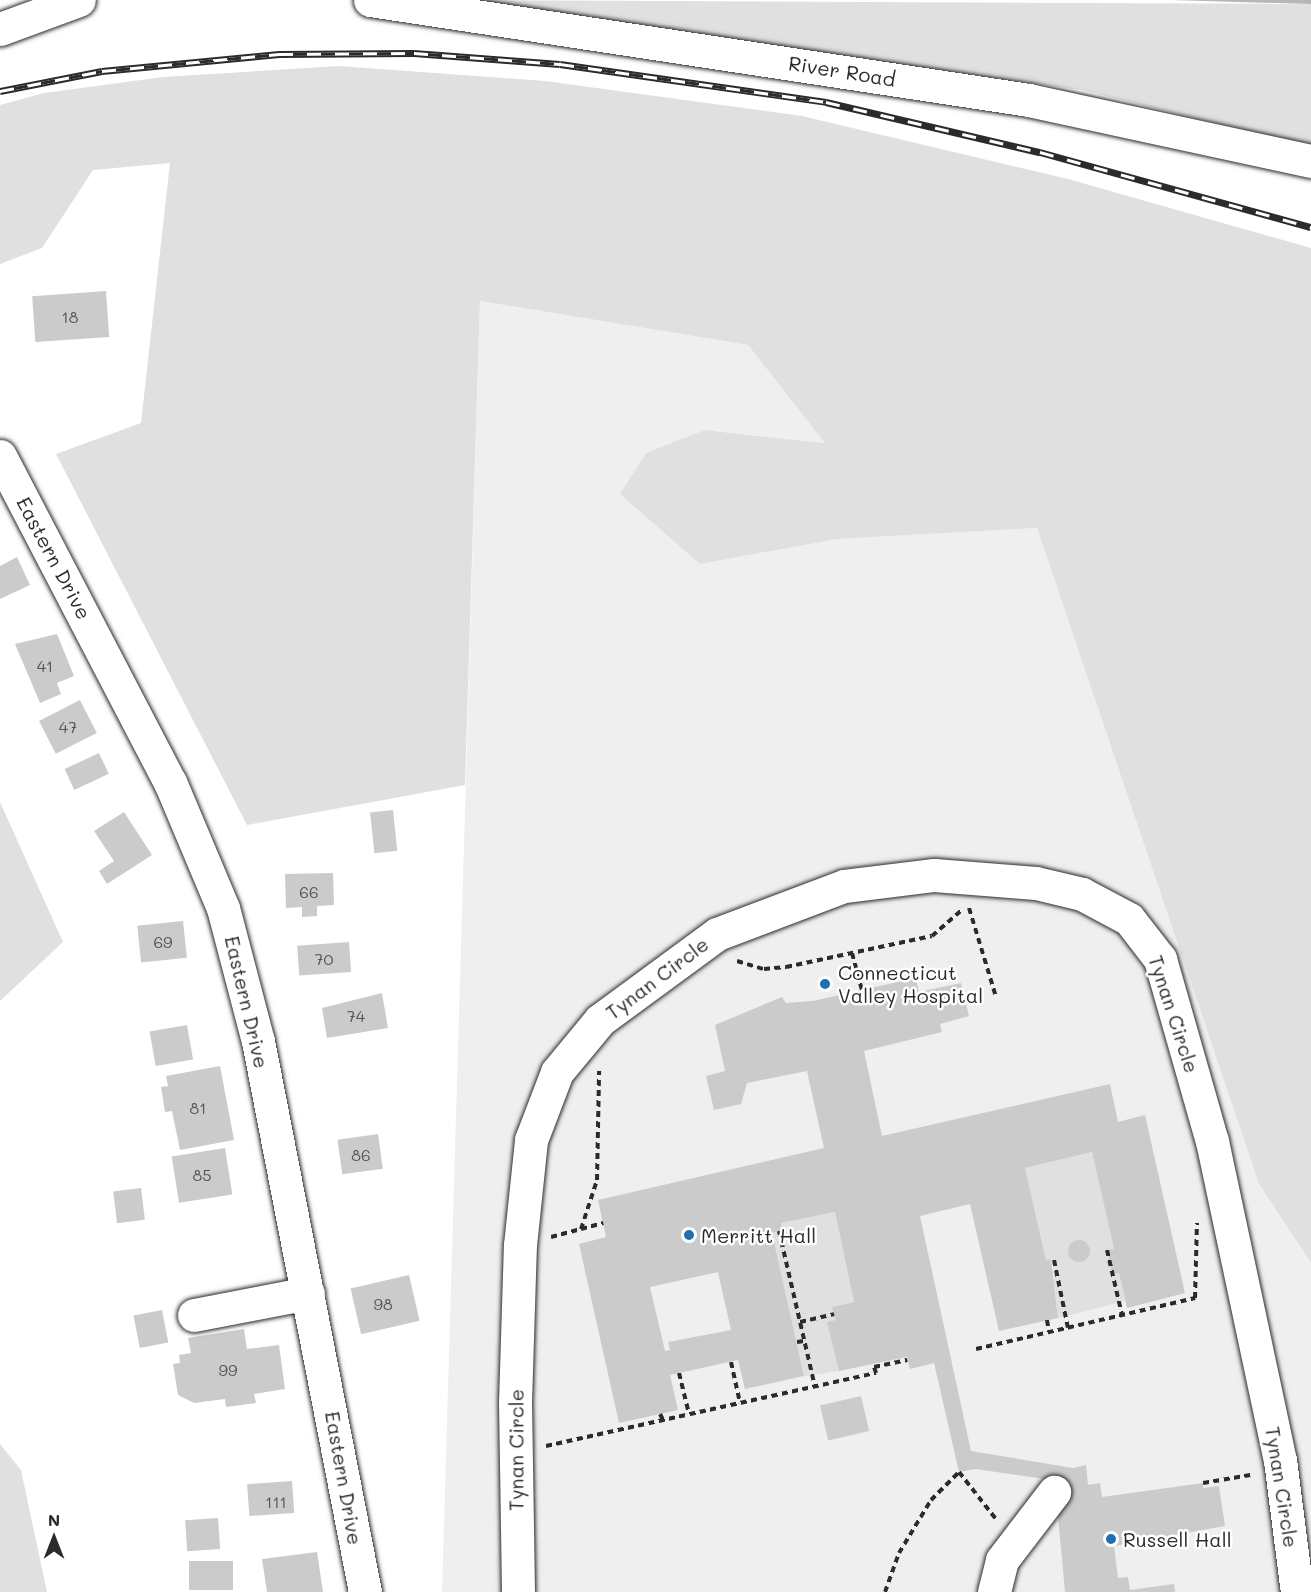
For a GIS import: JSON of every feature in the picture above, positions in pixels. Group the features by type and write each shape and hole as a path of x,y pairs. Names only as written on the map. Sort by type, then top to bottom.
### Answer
{"street":[{"path":"0,29 79,0"},
{"name":"River Road","path":"370,0 1029,100 1311,161"},
{"name":"Eastern Drive","path":"0,456 170,782 223,908 244,978 308,1293 365,1592"},
{"name":"Tynan Circle","path":"518,1592 516,1453 520,1245 527,1164 544,1095 576,1045 600,1020 717,934 754,915 850,885 934,875 1036,883 1082,894 1129,919 1160,959 1212,1141 1280,1460 1297,1592"},
{"path":"194,1314 308,1293"},
{"path":"994,1592 1013,1542 1054,1492"}],"path":[{"path":"730,958 764,969 932,936 973,900"},
{"path":"968,905 996,997"},
{"path":"852,953 862,990"},
{"path":"581,1229 597,1180 600,1020"},
{"path":"976,1349 1195,1298 1198,1217"},
{"path":"520,1245 603,1223"},
{"path":"778,1231 815,1386"},
{"path":"1107,1250 1122,1316"},
{"path":"1054,1260 1068,1328"},
{"path":"800,1322 834,1314"},
{"path":"1047,1320 1049,1332"},
{"path":"796,1342 804,1341"},
{"path":"516,1453 815,1386 907,1360"},
{"path":"731,1362 740,1403"},
{"path":"679,1373 689,1414"},
{"path":"660,1414 663,1420"},
{"path":"885,1592 899,1552 926,1508 959,1472 1013,1542"},
{"path":"1203,1483 1260,1474"}],"shaded area":[{"path":"440,0 1311,4 1311,147 1082,90"},
{"path":"1171,0 1311,0 1311,4"},
{"path":"339,66 545,81 802,116 1068,179 1311,248 1311,1263 1259,1184 1037,528 837,539 700,564 620,494 646,453 705,430 825,443 748,345 480,301 465,785 247,825 56,454 141,423 170,163 93,170 42,248 0,264 0,105 44,93 163,77"},
{"name":"Connecticut Valley Hospital","path":"480,301 748,345 826,443 705,430 700,564 837,539 1037,528 1259,1184 1311,1263 1311,1592 442,1592"},
{"path":"0,802 63,942 0,1001"},
{"path":"1092,1152 1114,1249 1107,1250 1112,1274 1119,1273 1125,1301 1058,1318 1052,1259 1046,1260 1025,1168"},
{"path":"835,1212 854,1302 833,1307 836,1320 828,1323 839,1371 804,1376 772,1233 782,1230 781,1223"},
{"path":"0,1444 21,1470 47,1592 0,1592"}],"building":[{"path":"106,291 109,337 35,342 32,296"},
{"path":"17,557 30,585 0,599 0,566"},
{"path":"57,634 74,676 57,683 61,694 40,703 15,644"},
{"path":"80,700 97,733 56,754 39,721"},
{"path":"99,753 109,774 74,790 65,769"},
{"path":"393,810 397,851 374,853 370,812"},
{"path":"124,812 152,855 107,884 99,871 114,861 94,831"},
{"path":"333,873 334,905 317,906 317,916 302,917 302,907 286,908 285,874"},
{"path":"183,921 187,958 141,963 137,926"},
{"path":"349,942 351,972 299,976 297,946"},
{"name":"Merritt Hall","path":"911,979 916,979 919,992 961,983 969,1016 940,1024 942,1032 864,1051 882,1136 1110,1084 1118,1122 1145,1115 1185,1293 1127,1308 1119,1273 1112,1274 1107,1250 1114,1249 1092,1152 1025,1168 1046,1260 1051,1259 1058,1318 999,1331 970,1204 920,1216 971,1451 1073,1468 1086,1465 1088,1485 1100,1483 1102,1497 1203,1483 1203,1488 1219,1486 1225,1526 1114,1546 1118,1578 1128,1577 1130,1590 1174,1584 1175,1592 1065,1592 1057,1505 1061,1488 1072,1483 976,1469 959,1472 934,1363 910,1369 907,1357 839,1371 827,1322 836,1320 832,1307 854,1302 835,1212 781,1223 783,1230 772,1233 804,1376 745,1389 738,1360 670,1375 678,1410 619,1423 579,1244 606,1237 598,1200 824,1148 807,1071 747,1083 741,1104 714,1110 706,1076 725,1071 715,1025 782,997 786,1003 813,1001","holes":["718,1272 731,1330 668,1342 670,1350 665,1351 650,1287"]},
{"path":"382,993 388,1028 327,1038 322,1008"},
{"path":"187,1025 193,1059 156,1066 150,1032"},
{"path":"220,1066 234,1140 180,1150 172,1111 165,1112 161,1087 168,1086 166,1076"},
{"path":"378,1134 383,1169 342,1174 337,1140"},
{"path":"225,1148 232,1194 179,1203 172,1156"},
{"path":"141,1188 145,1220 117,1223 113,1191"},
{"path":"1079,1240 1087,1243 1090,1251 1087,1259 1079,1262 1071,1259 1068,1251 1071,1243"},
{"path":"409,1275 420,1321 361,1334 351,1288"},
{"path":"162,1310 168,1342 140,1348 134,1316"},
{"path":"244,1329 247,1349 279,1345 285,1389 254,1394 256,1403 226,1407 225,1399 194,1403 178,1395 173,1364 180,1363 179,1355 191,1353 188,1338"},
{"path":"861,1396 869,1431 828,1441 820,1405"},
{"path":"292,1481 294,1513 249,1516 247,1484"},
{"path":"218,1518 220,1549 187,1551 185,1520"},
{"path":"317,1552 323,1592 267,1592 262,1559"},
{"path":"189,1561 233,1561 233,1590 189,1590"}],"railway":[{"path":"0,91 102,71 279,54 414,53 560,64 826,102 1040,152 1311,227"}],"place":[{"name":"Connecticut Valley Hospital","path":"825,984"},
{"name":"Merritt Hall","path":"689,1235"},
{"name":"Russell Hall","path":"1111,1539"}]}
